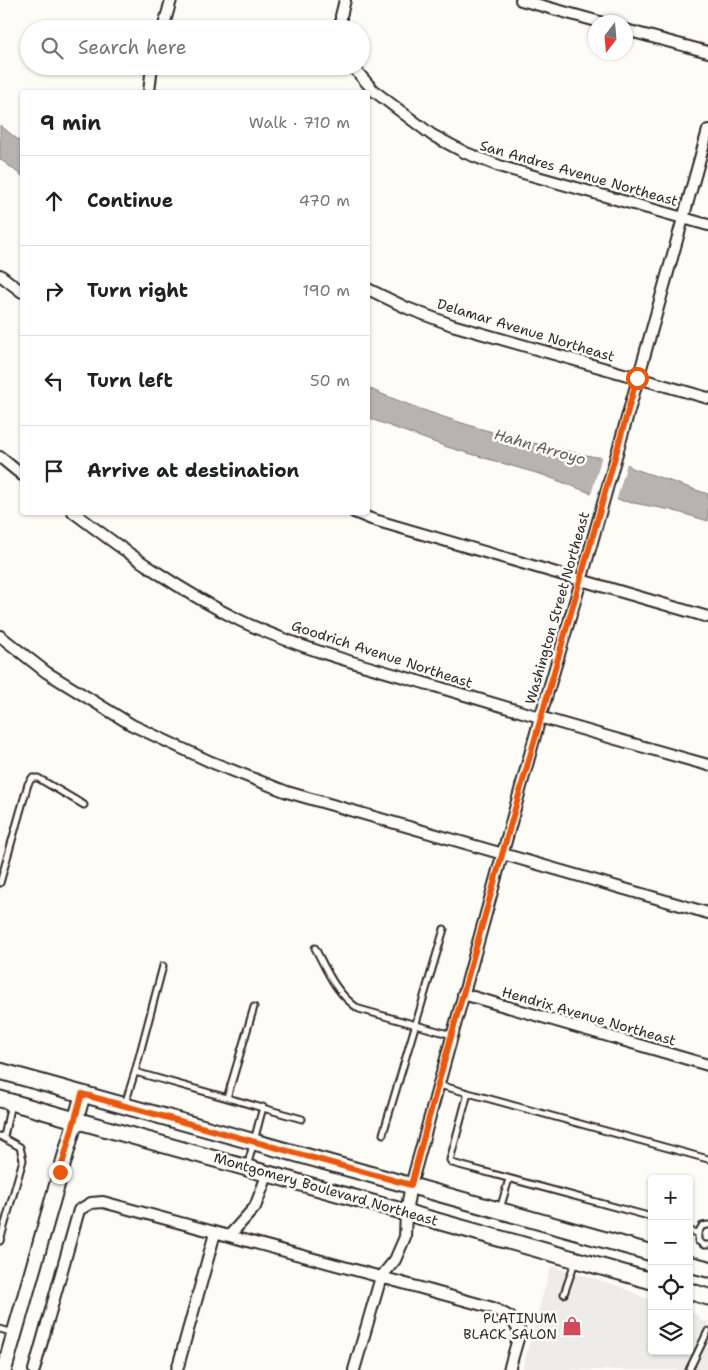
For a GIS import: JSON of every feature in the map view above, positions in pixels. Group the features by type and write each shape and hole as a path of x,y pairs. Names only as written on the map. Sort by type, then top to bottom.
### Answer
{"main road":[{"name":"Montgomery Boulevard Northeast","path":"0,1071 648,1252"},
{"path":"4,1370 82,1094"},
{"name":"Montgomery Boulevard Northeast","path":"6,1100 648,1280"},
{"path":"693,1265 708,1269"},
{"path":"693,1292 708,1297"}],"street":[{"path":"165,20 171,0"},
{"path":"341,20 345,0"},
{"path":"521,0 588,19"},
{"path":"633,32 708,52"},
{"path":"149,90 151,75"},
{"name":"San Andres Avenue Northeast","path":"360,75 374,90 417,124 432,135 466,153 502,166 708,225"},
{"name":"Washington Street Northeast","path":"381,1277 395,1260 405,1237 406,1212 411,1185 438,1084 540,718 581,581 708,130"},
{"path":"0,275 20,290"},
{"name":"Delamar Avenue Northeast","path":"370,290 407,308 452,325 708,398"},
{"path":"0,457 20,473"},
{"name":"Goodrich Avenue Northeast","path":"77,515 145,566 195,597 243,621 317,651 540,718 708,765"},
{"path":"361,515 708,617"},
{"path":"0,636 46,672 132,726 211,762 287,792 708,913"},
{"name":"Hendrix Avenue Northeast","path":"463,994 708,1065"},
{"path":"229,1236 255,1207 268,1173"},
{"path":"34,1370 80,1210 91,1203 102,1202 494,1308 510,1317 520,1332 509,1370"},
{"path":"177,1370 215,1233"},
{"path":"354,1370 381,1277"}],"lane":[{"path":"0,883 28,784 32,778 38,778 84,805"},
{"path":"383,1134 444,929"},
{"path":"315,948 334,986 351,1004 359,1009 452,1036"},
{"path":"124,1106 163,966"},
{"path":"227,1098 254,1008"},
{"path":"134,1072 302,1119"},
{"path":"438,1084 708,1159"},
{"path":"468,1093 451,1162 648,1216"},
{"path":"0,1241 23,1160 20,1147 2,1136 6,1100"},
{"path":"247,1167 262,1107"},
{"path":"500,1210 509,1179"},
{"path":"708,1225 702,1226 698,1233 698,1241 708,1245"},
{"path":"693,1232 698,1233"},
{"path":"564,1294 576,1260"},
{"path":"0,1329 14,1333"},
{"path":"689,1370 708,1331"}],"shaded area":[{"path":"551,1266 619,1286 648,1299 648,1355 693,1355 693,1313 700,1317 700,1321 708,1321 708,1370 522,1370"}],"water":[{"path":"0,125 20,141 20,174 0,159"},
{"name":"Hahn Arroyo","path":"370,389 451,420 539,444 629,465 632,468 708,494 708,521 671,510 588,492 543,475 447,447 370,419"}],"pier":[{"path":"602,455 627,463 616,502 591,495"}],"place":[{"name":"PLATINUM BLACK SALON","path":"572,1326"}],"route":[{"path":"60,1172 82,1094 411,1185 540,718 581,581 637,378"}]}
